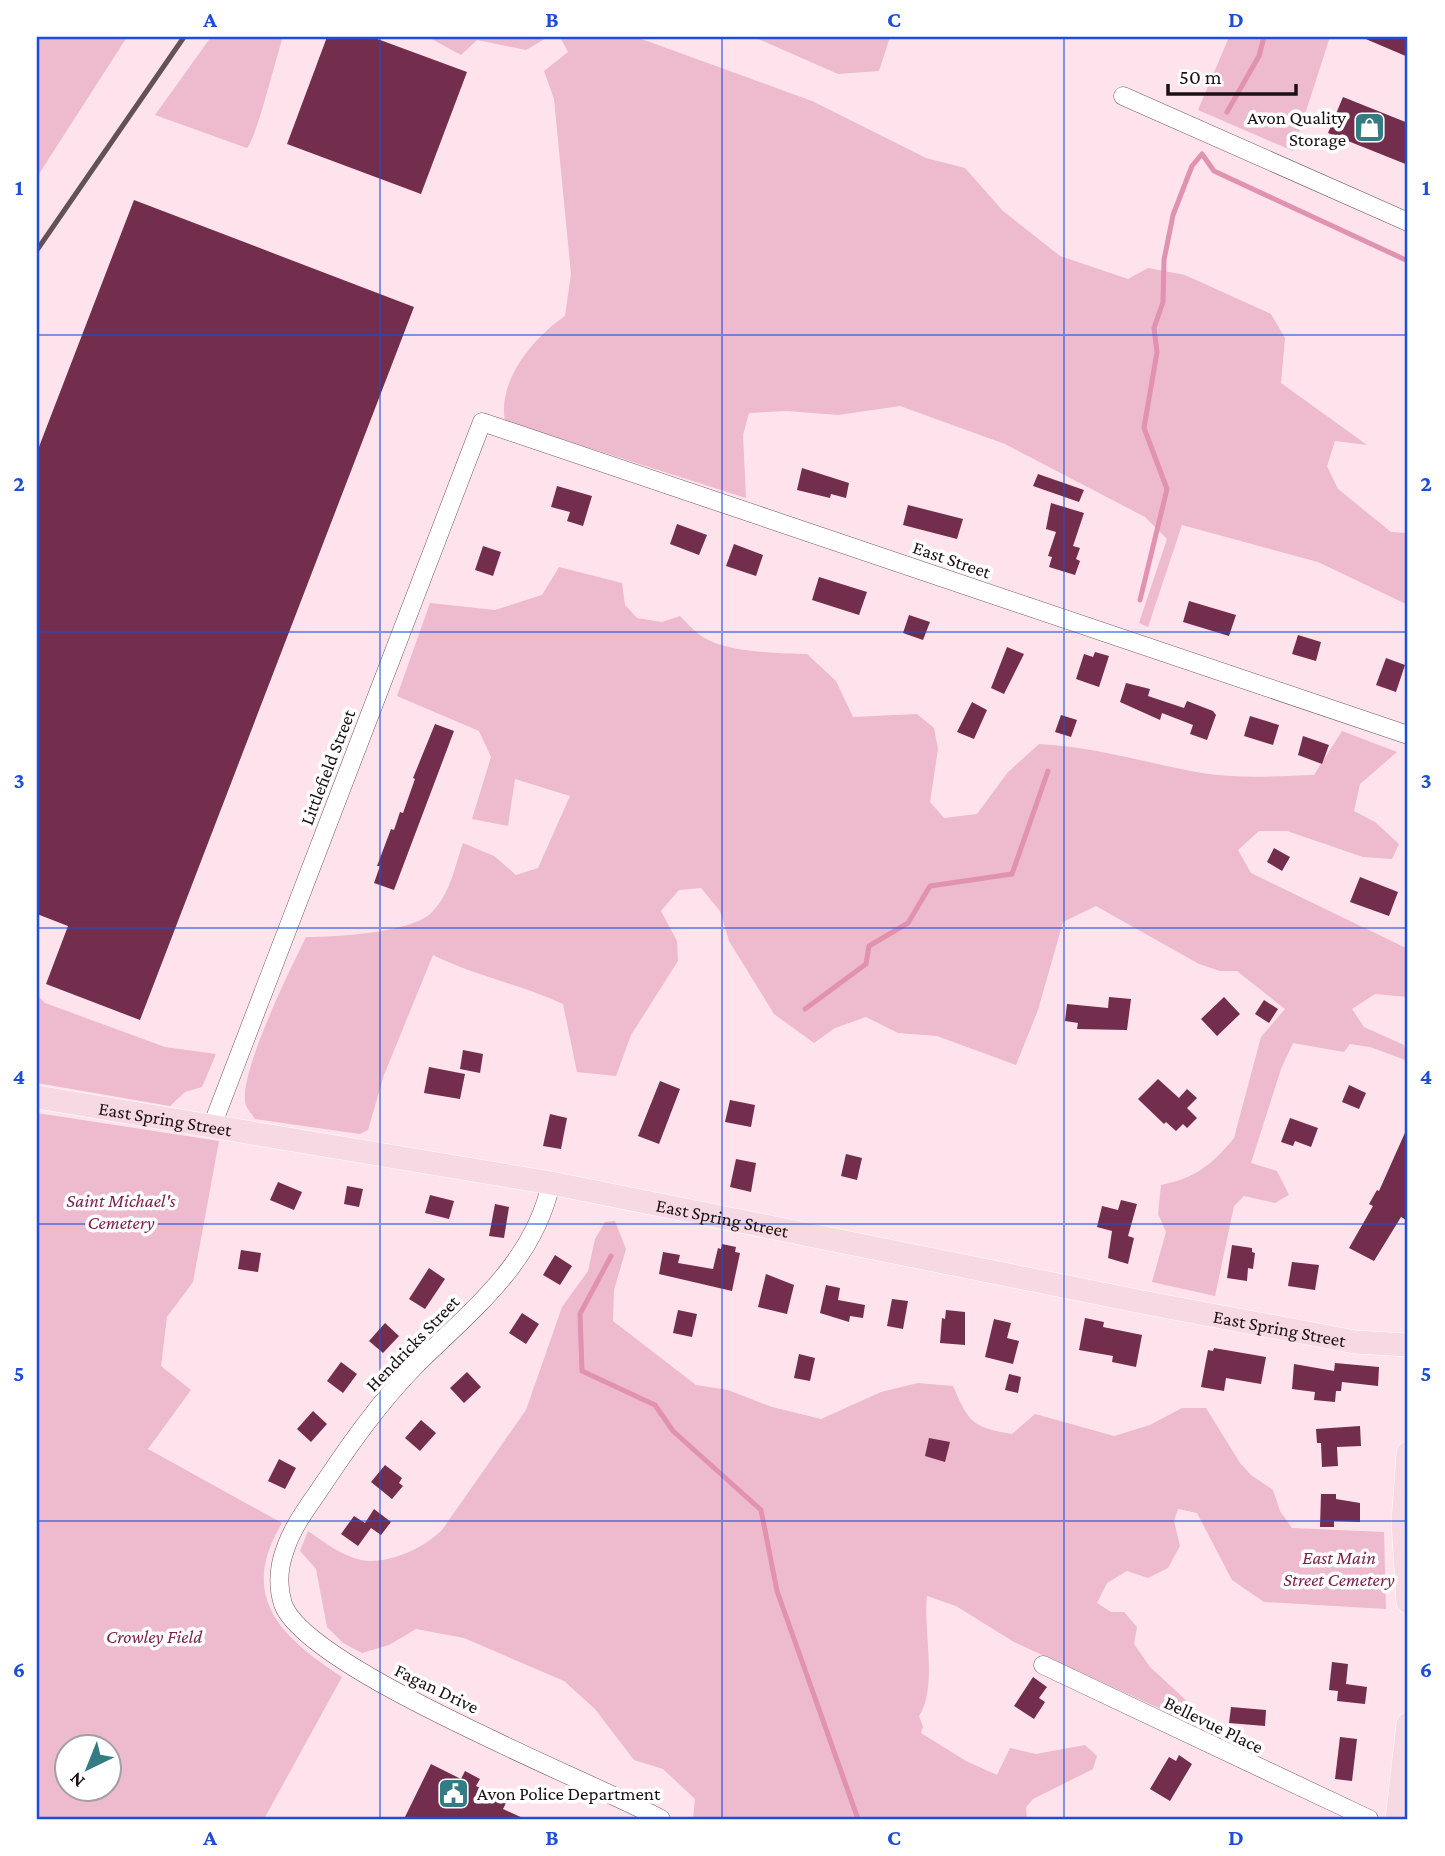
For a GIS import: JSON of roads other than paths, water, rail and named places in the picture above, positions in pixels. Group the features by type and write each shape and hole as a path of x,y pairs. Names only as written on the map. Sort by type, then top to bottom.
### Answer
{"main road":[{"name":"East Spring Street","path":"37,1097 551,1183 1147,1303 1355,1342 1408,1345"},
{"path":"1408,1453 1404,1522 1408,1602"},
{"path":"1397,1819 1408,1724"}],"street":[{"path":"1123,96 1408,222"},
{"name":"East Street","path":"482,422 1408,735"},
{"name":"Littlefield Street","path":"212,1126 482,422"},
{"name":"Hendricks Street","path":"293,1529 336,1464 400,1381 512,1269 536,1229 551,1183"},
{"name":"Fagan Drive","path":"293,1529 281,1561 280,1589 290,1617 316,1642 378,1682 661,1819"},
{"name":"Bellevue Place","path":"1043,1665 1368,1819"}],"waterway":[{"path":"1227,112 1259,56 1264,37"},
{"path":"1140,600 1167,489 1144,428 1157,352 1154,328 1163,302 1164,260 1173,215 1192,166 1202,154 1214,171 1408,261"},
{"path":"805,1009 866,964 869,946 908,923 930,886 1012,874 1048,771"},
{"path":"611,1256 580,1314 582,1371 655,1405 673,1431 761,1510 777,1591 858,1819"}],"railway":[{"path":"37,250 184,37"}],"place":[{"name":"Avon Quality Storage","path":"1369,128"},
{"name":"Avon Police Department","path":"454,1793"}],"park label":[{"name":"Saint Michael's Cemetery","path":"121,1211"},
{"name":"East Main Street Cemetery","path":"1339,1568"},
{"name":"Crowley Field","path":"154,1636"}]}
